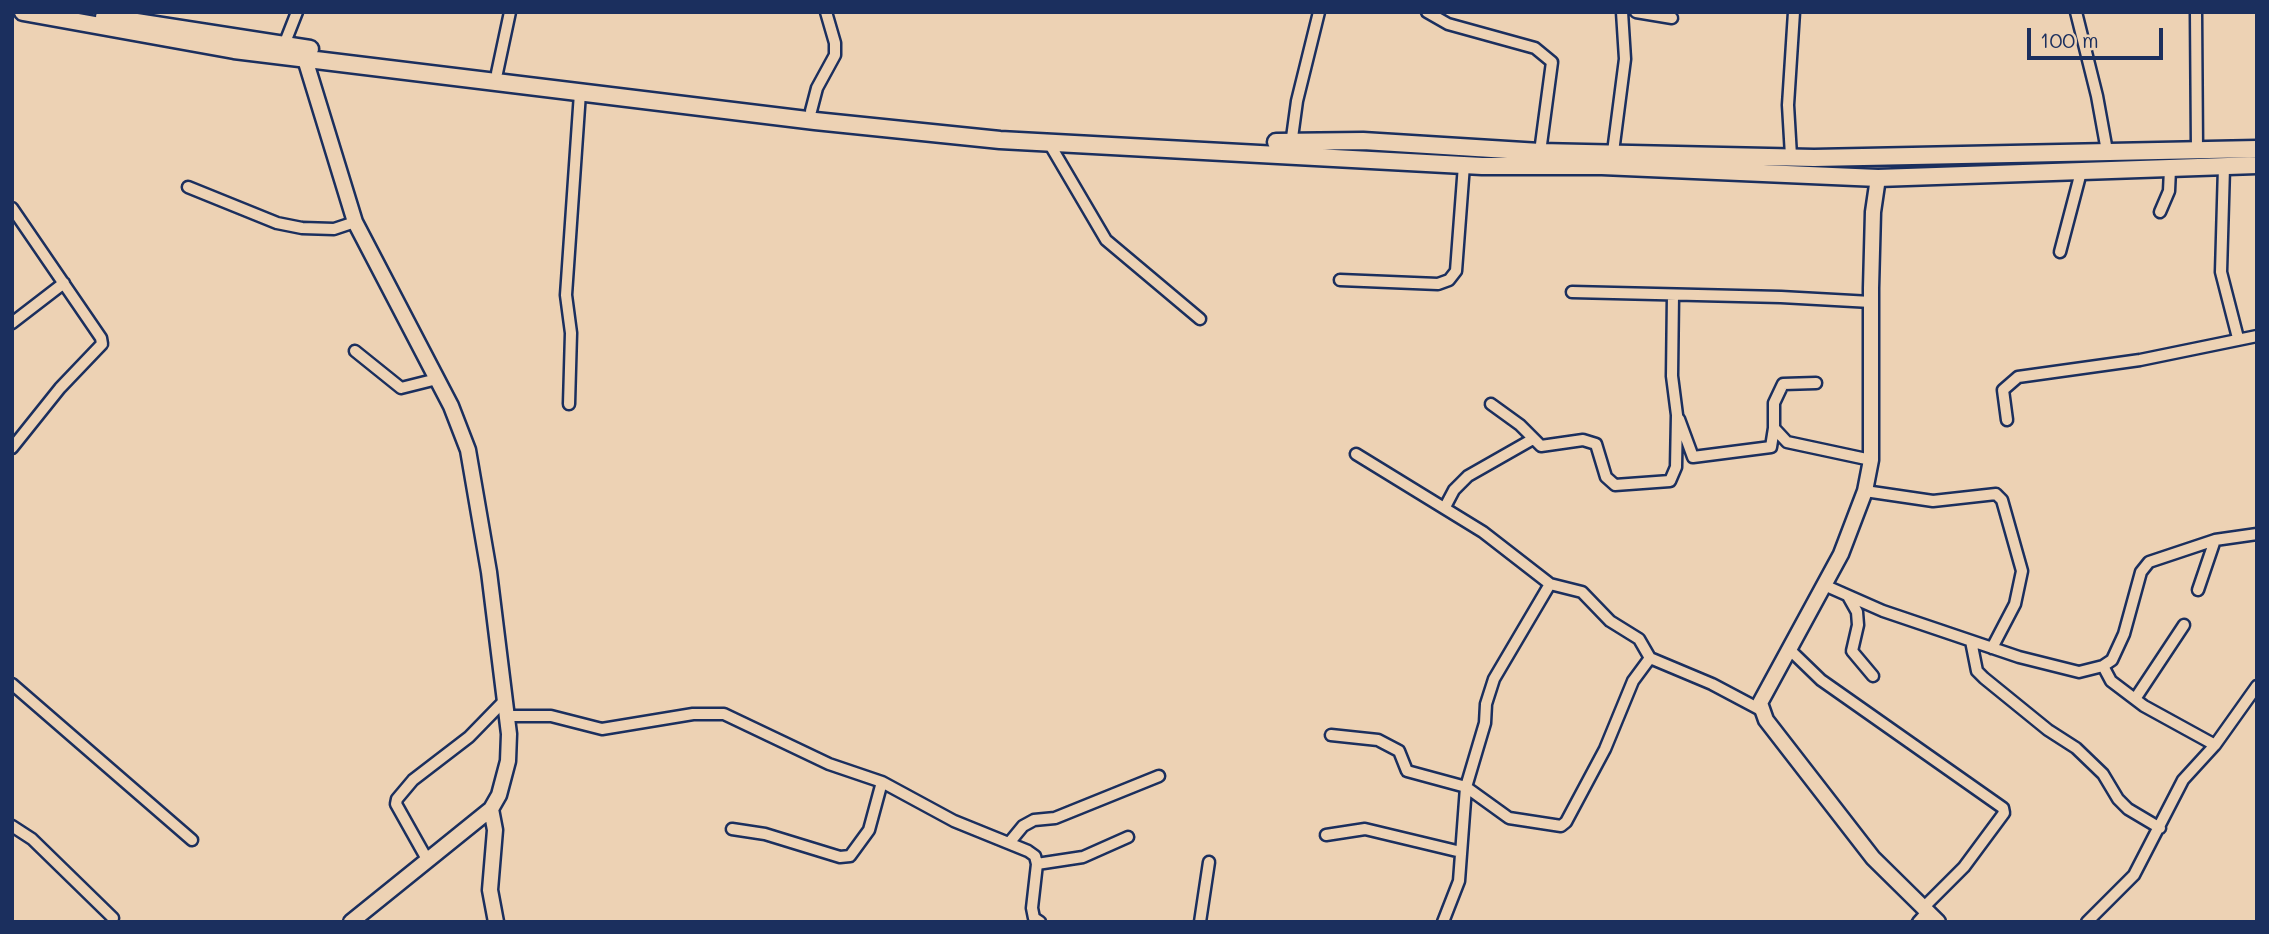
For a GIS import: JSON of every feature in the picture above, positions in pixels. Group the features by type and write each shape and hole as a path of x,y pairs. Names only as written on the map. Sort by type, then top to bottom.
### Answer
{"main road":[{"path":"23,12 185,43 580,93 1061,133 1290,148 1464,165 1602,166 1878,178 2257,165"},
{"path":"79,12 284,45 706,103 951,136 1049,143 1290,148 1363,141 1540,152 1791,156 2257,149"}],"street":[{"path":"284,45 297,12"},
{"path":"497,74 510,12"},
{"path":"811,111 817,88 835,55 835,43 826,12"},
{"path":"1290,148 1297,101 1319,12"},
{"path":"1427,12 1458,27 1535,48 1552,62 1540,152"},
{"path":"1613,152 1625,60 1622,12"},
{"path":"1636,12 1672,18"},
{"path":"1791,156 1788,105 1794,12"},
{"path":"2076,12 2097,96 2107,151"},
{"path":"2196,12 2197,150"},
{"path":"305,59 355,222 437,379 464,439 476,486 507,716 508,761 499,795 491,809 351,922"},
{"path":"569,404 570,333 566,295 580,93"},
{"path":"1049,143 1106,240 1200,319"},
{"path":"1339,280 1438,284 1449,280 1457,271 1464,165"},
{"path":"2224,167 2221,272 2238,338"},
{"path":"2160,212 2169,191 2170,169"},
{"path":"2060,252 2081,172"},
{"path":"1761,710 1765,689 1825,585 1853,525 1865,491 1871,460 1873,212 1878,178"},
{"path":"188,187 277,223 302,228 334,229 355,222"},
{"path":"12,208 101,338 102,344 60,388 12,448"},
{"path":"12,323 64,283"},
{"path":"1572,292 1781,296 1871,303"},
{"path":"1491,404 1541,446 1590,441 1600,449 1606,477 1615,485 1670,481 1676,467 1677,415 1672,376 1673,295"},
{"path":"2007,420 2003,390 2018,377 2140,360 2257,336"},
{"path":"355,351 401,388 437,379"},
{"path":"1677,415 1693,457 1771,447 1774,403 1783,384 1816,383"},
{"path":"1774,428 1787,442 1871,460"},
{"path":"1445,508 1454,490 1468,476 1532,439"},
{"path":"1356,454 1483,532 1550,584 1582,592 1610,621 1639,639 1650,659 1712,684 1761,710 1801,768 1873,858 1927,916 2004,813 2003,808 1821,680 1789,649"},
{"path":"1865,491 1933,501 1996,494 2002,500 2022,570 2015,604 1992,648"},
{"path":"1825,585 1971,641 2059,669 2079,672 2103,666 2112,660 2141,572 2149,562 2169,552 2215,540 2257,534"},
{"path":"2197,590 2215,540"},
{"path":"1443,922 1459,881 1466,787 1494,679 1550,584"},
{"path":"1848,596 1857,612 1858,625 1852,651 1873,676"},
{"path":"2135,699 2184,625"},
{"path":"1971,641 1977,671 1984,678 2048,730 2076,748 2104,774 2118,799 2128,809 2160,828"},
{"path":"1331,735 1378,740 1399,751 1407,771 1466,787 1508,818 1551,826 1566,822 1605,749 1623,700 1650,659"},
{"path":"2103,666 2111,681 2135,699 2216,745"},
{"path":"12,684 192,840"},
{"path":"2087,922 2134,875 2183,780 2216,745 2257,686"},
{"path":"428,861 396,804 397,799 413,780 469,737 506,699"},
{"path":"507,716 551,716 602,729 693,714 724,714 829,764 882,782 954,821 1035,856 1037,864 1032,908 1034,918 1040,922"},
{"path":"1009,843 1023,826 1034,820 1055,818 1159,776"},
{"path":"732,829 765,834 840,857 850,856 869,830 882,782"},
{"path":"491,809 495,830 490,890 496,922"},
{"path":"474,824 495,830"},
{"path":"12,826 32,839 113,918"},
{"path":"1326,835 1365,829 1461,852"},
{"path":"1037,864 1083,857 1128,837"},
{"path":"1200,922 1209,862"}]}
